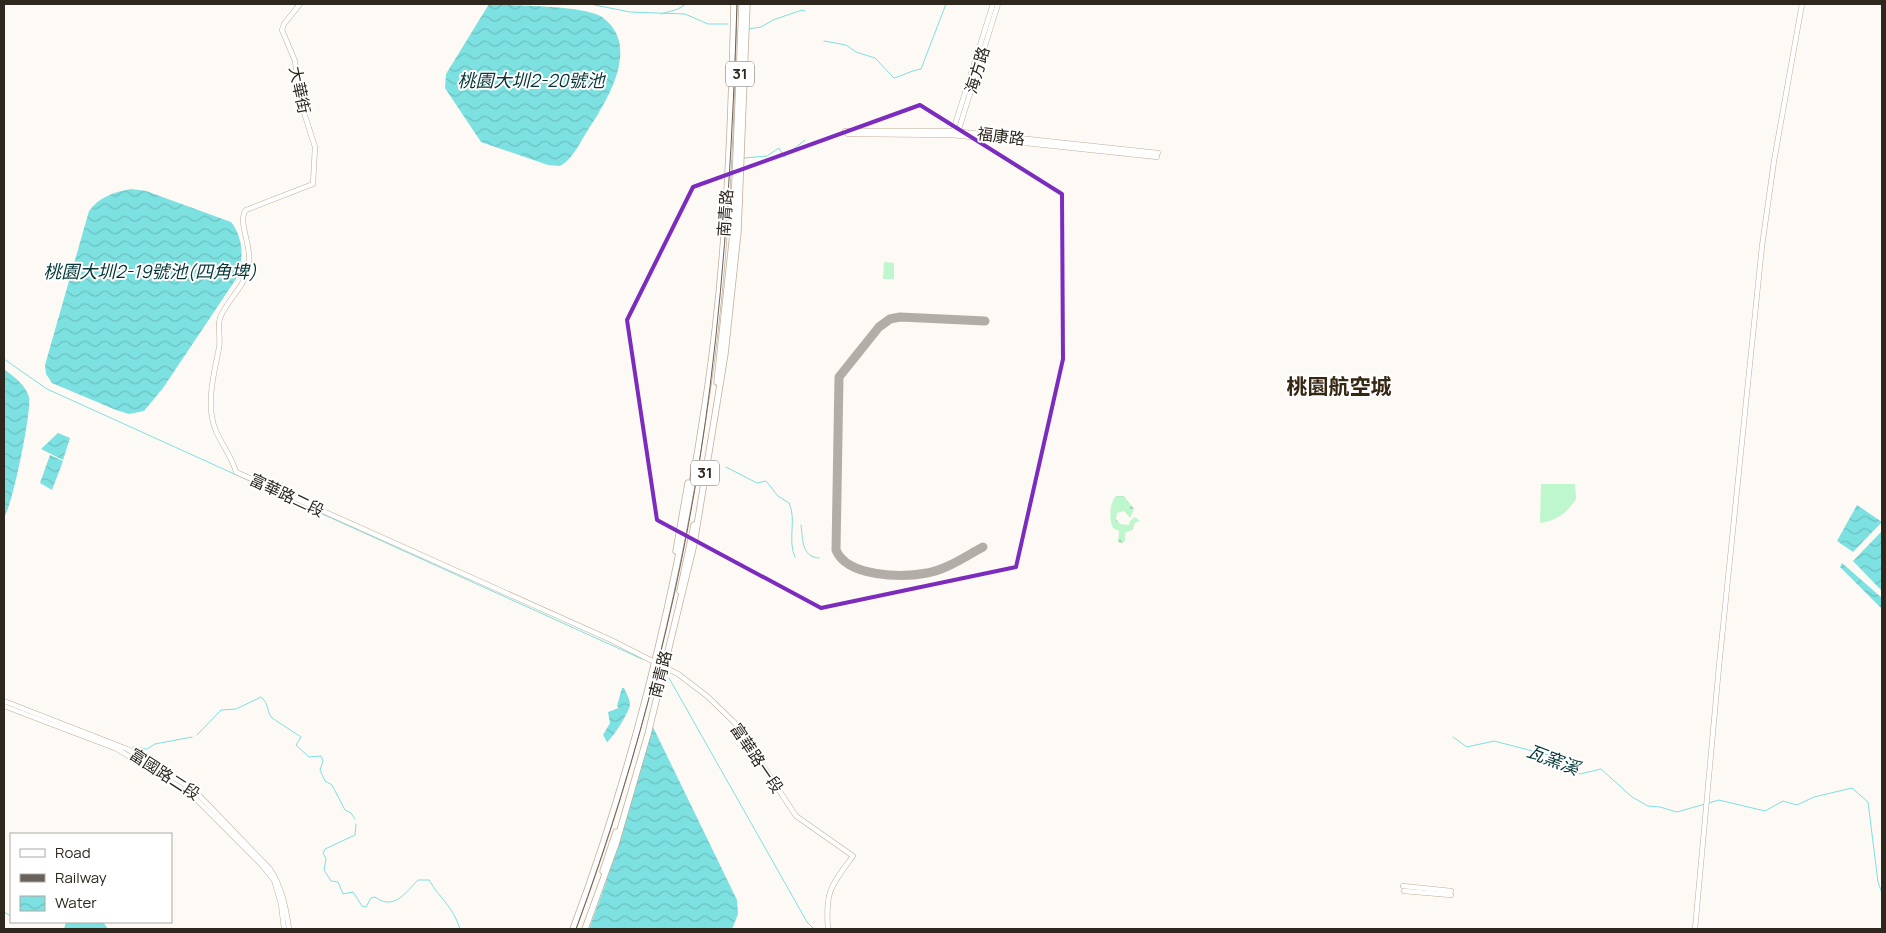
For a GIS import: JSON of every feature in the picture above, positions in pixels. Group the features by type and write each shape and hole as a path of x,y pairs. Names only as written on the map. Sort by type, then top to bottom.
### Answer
{"main road":[{"name":"31","path":"572,929 605,826 653,661 669,590 709,351 722,208 732,4"},
{"name":"南青路","path":"572,929 604,841 630,753 672,590 687,509 707,390 716,317 726,200 731,110 732,4"},
{"name":"南青路","path":"583,929 617,829 664,667 695,518 716,387 733,233 742,4"},
{"name":"31","path":"583,929 594,908 616,844 664,667 694,544 725,354 738,232 747,4"},
{"name":"南青路","path":"729,76 731,110"},
{"name":"南青路","path":"737,144 742,110"},
{"name":"南青路","path":"709,351 716,317"},
{"name":"南青路","path":"725,318 725,354"},
{"name":"南青路","path":"686,491 687,509"},
{"name":"南青路","path":"695,518 700,503"},
{"name":"南青路","path":"622,767 630,753"},
{"name":"南青路","path":"604,841 605,826"},
{"name":"南青路","path":"616,844 617,829"}],"street":[{"name":"大華街","path":"300,4 284,24 282,30 295,61 300,100 315,146 313,184"},
{"name":"海方路","path":"955,133 993,4"},
{"name":"海方路","path":"955,133 998,4"},
{"path":"1695,929 1719,666 1762,246 1774,161 1802,4"},
{"name":"福康路","path":"847,133 955,133 1158,155"},
{"name":"富華路二段","path":"313,184 246,210 242,214 241,221 251,252 249,268 244,282 220,317 219,347 214,366 212,402 212,419 236,472 549,613"},
{"name":"富華路一段","path":"549,613 611,640 689,681 734,722 796,816 853,856 829,891 826,902 828,929"},
{"name":"富國路二段","path":"4,701 126,753 191,794 261,864 274,880 281,904 284,929"},
{"name":"富國路二段","path":"4,706 41,717 127,749 194,790 270,868 277,879 286,906 289,929"},
{"path":"1404,888 1451,893"}],"highlighted area":[{"path":"920,105 1062,194 1063,359 1016,567 821,608 657,520 627,320 693,187"}],"green space":[{"path":"884,262 894,263 894,279 883,279"},
{"path":"1541,484 1575,484 1576,499 1561,516 1540,523"},
{"path":"1116,496 1124,496 1134,509 1130,518 1124,511 1117,513 1116,519 1120,524 1129,525 1130,521 1135,517 1140,521 1135,523 1132,530 1125,533 1125,541 1122,543 1118,542 1119,531 1113,528 1111,521 1111,507"}],"water":[{"name":"桃園大圳2-20號池","path":"489,4 580,10 602,17 614,29 619,43 620,59 610,91 575,151 560,166 548,165 481,142 445,88 446,74"},
{"name":"桃園大圳2-19號池(四角埤)","path":"131,189 146,191 231,222 238,234 242,255 238,276 163,388 144,411 129,414 52,383 46,374 45,365 89,211 97,202 107,196"},
{"path":"4,369 25,388 29,397 29,406 25,438 16,479 4,517"},
{"path":"58,433 70,438 63,460 41,449"},
{"path":"50,455 63,461 52,490 40,483"},
{"path":"1857,505 1882,522 1853,552 1837,541"},
{"path":"1882,531 1882,591 1853,561"},
{"path":"1842,563 1882,598 1882,609 1840,567"},
{"path":"622,688 624,688 629,698 630,704 621,724 607,742 603,735 610,723 608,712 619,708 617,706"},
{"path":"653,727 737,900 738,914 732,929 589,929 604,888"},
{"path":"66,923 104,923 108,929 64,929"}],"waterway":[{"path":"590,4 630,12 685,14 708,24 728,24"},
{"path":"661,14 678,9 686,4"},
{"path":"824,41 846,45 856,52 875,58 894,78 921,69 946,4"},
{"path":"748,29 761,27 773,20 802,10 805,11"},
{"path":"744,158 767,156 779,148 784,157 805,140"},
{"path":"4,359 47,389 642,659"},
{"path":"726,467 757,483 766,481 778,496 789,503 792,516 792,544 795,557"},
{"path":"801,525 806,551 813,557 819,558"},
{"path":"669,678 807,922 814,929"},
{"path":"197,735 221,710 236,709 261,697 266,703 272,718 301,737 296,745 309,757 321,756 323,761 320,770 325,781 332,785 345,810 351,813 355,819"},
{"path":"133,747 147,749 155,744 192,737"},
{"name":"瓦窯溪","path":"1453,737 1467,747 1494,741 1548,755 1580,774 1601,769 1632,797 1648,806 1677,812 1719,800 1765,811 1783,801 1797,805 1814,797 1852,788 1868,802 1878,882 1882,893"},
{"path":"356,824 355,835 325,849 323,853 326,859 324,870 331,881 338,882 343,894 353,892 362,906 366,907 371,898 375,897 388,902 394,901 404,895 418,880 429,880 450,908 460,929"},
{"path":"4,912 10,915"}],"taxiway":[{"path":"983,547 941,569 916,575 876,574 863,570 851,566 842,559 836,550 839,377 879,327 890,319 900,317 985,321"}],"railway":[{"path":"576,929 621,797 640,730 658,662 688,525 710,387 725,244 737,4"}],"district":[{"name":"桃園航空城","path":"1339,387"}]}
